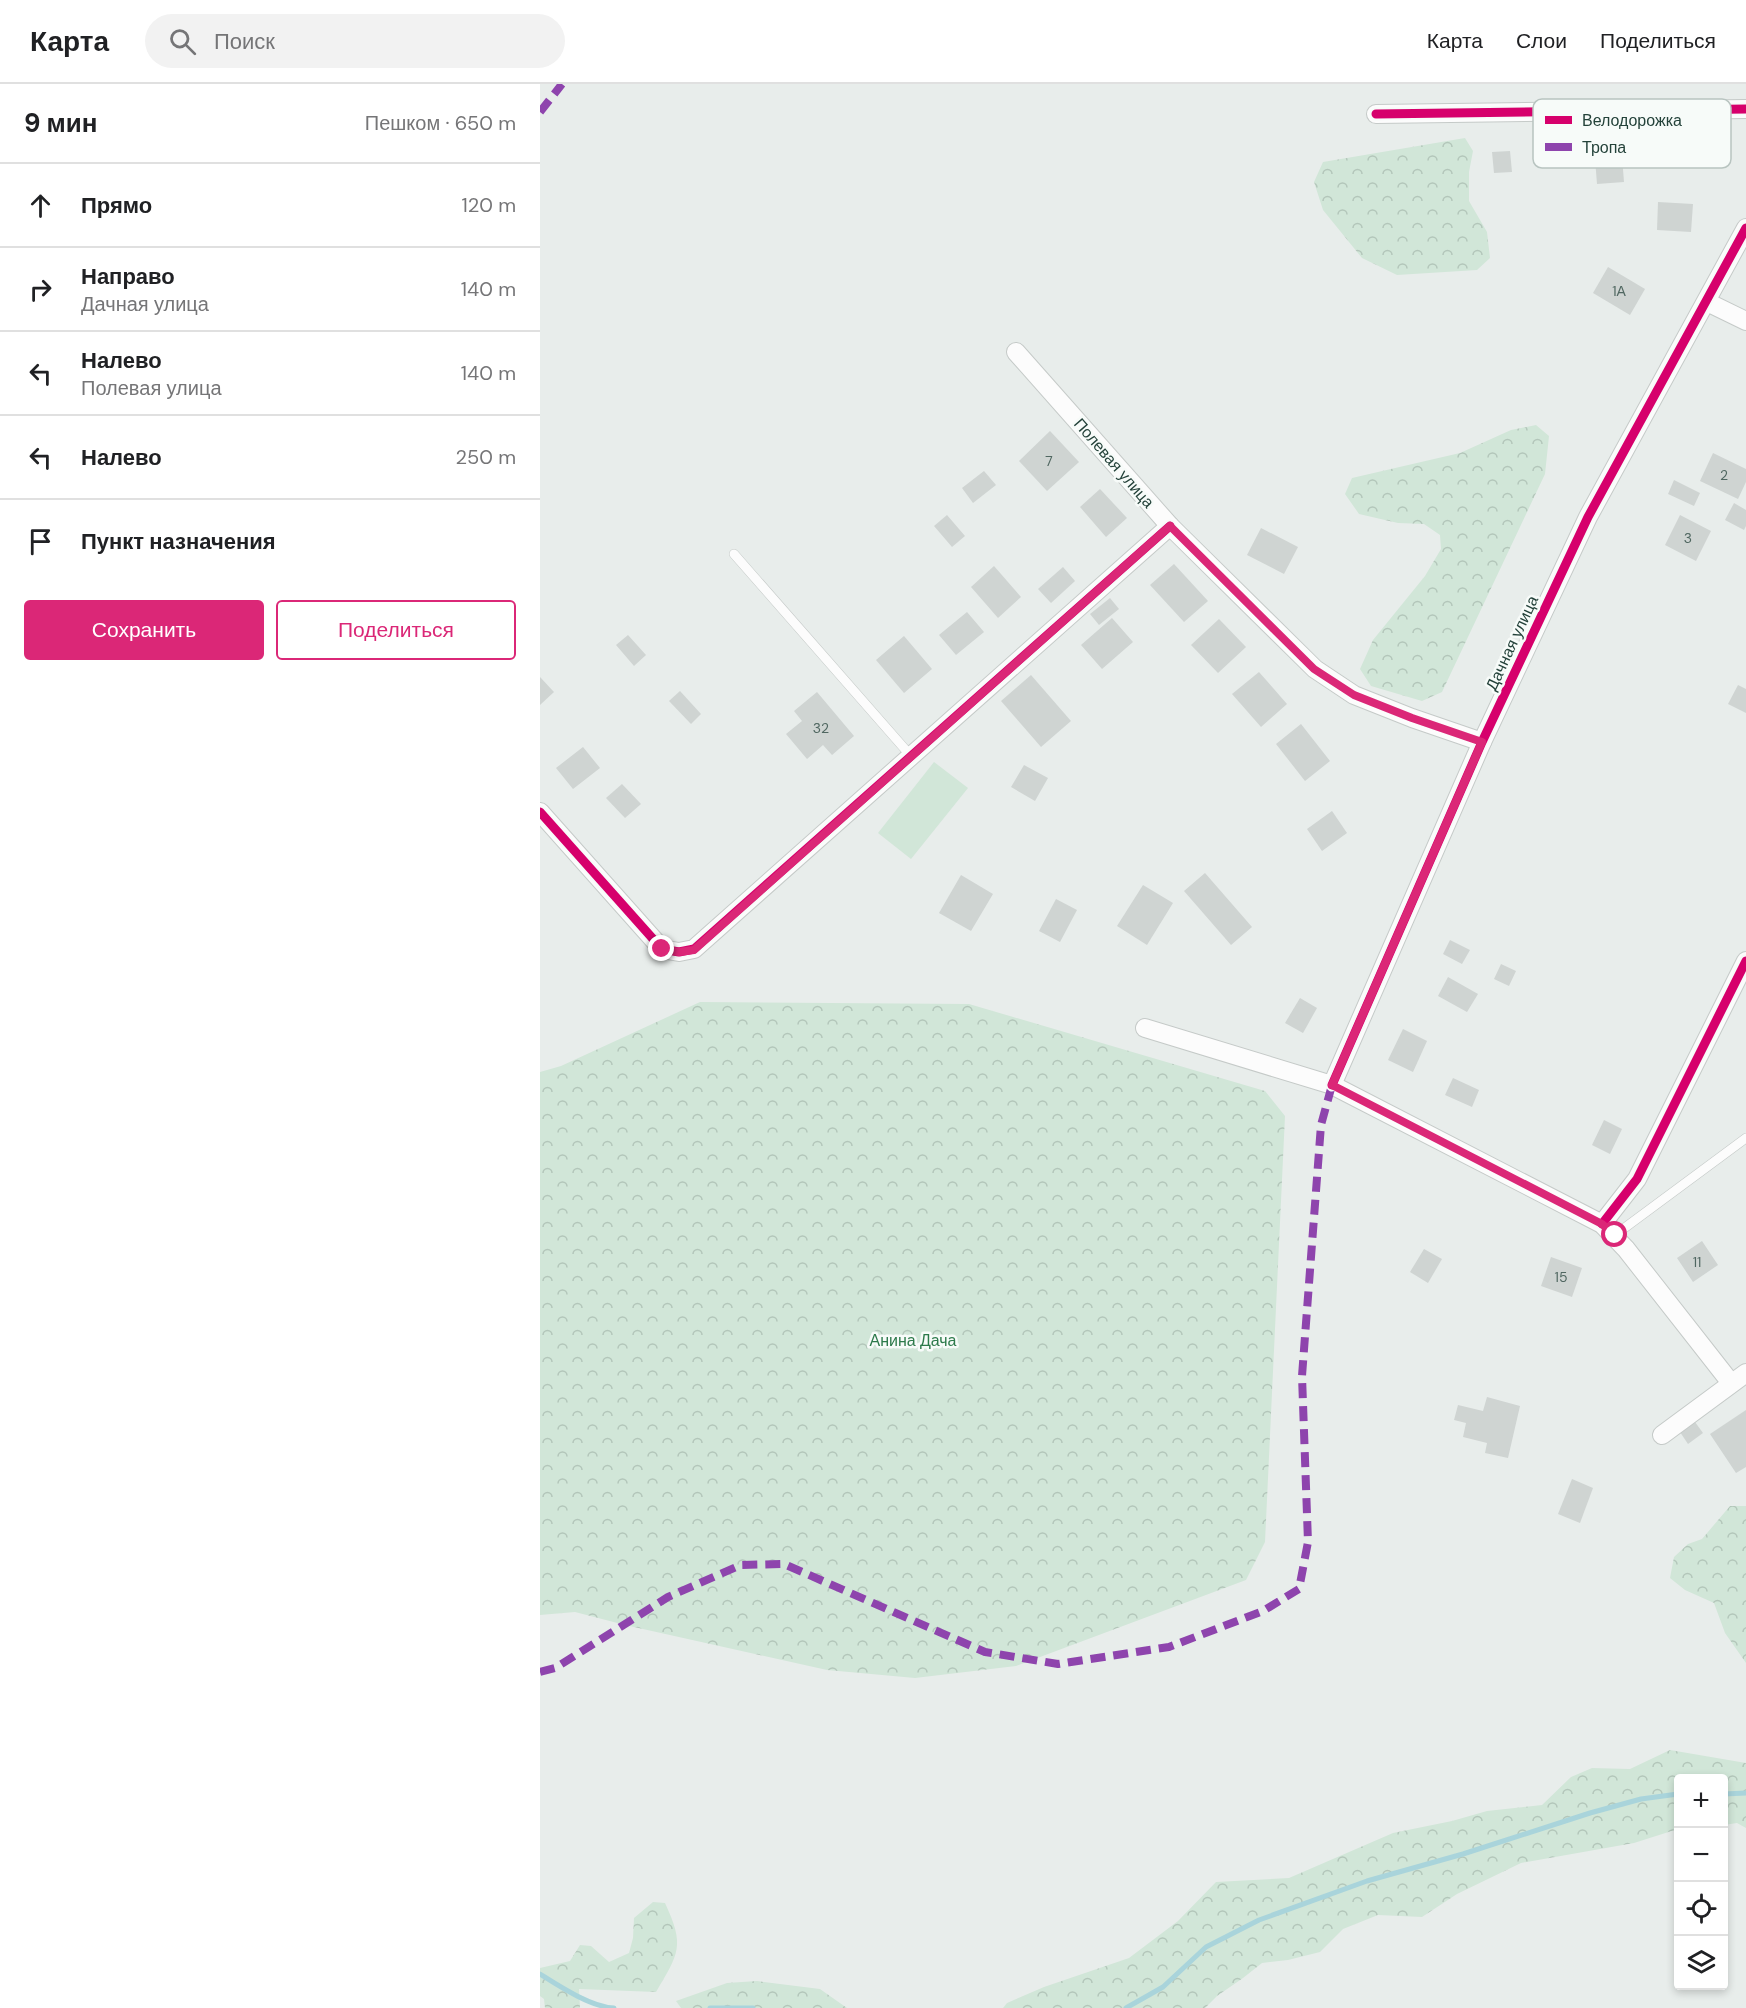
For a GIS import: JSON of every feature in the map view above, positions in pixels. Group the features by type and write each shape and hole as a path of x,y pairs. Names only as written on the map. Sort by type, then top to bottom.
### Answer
{"street":[{"path":"1731,109 1746,109"},
{"path":"1376,114 1533,112"},
{"name":"Дачная улица","path":"1332,1085 1482,742 1588,517 1746,228"},
{"path":"1707,302 1746,321"},
{"name":"Полевая улица","path":"1016,352 1170,526 1314,669 1354,695 1482,742"},
{"path":"540,812 662,949 679,952 694,950 1170,526"},
{"path":"1608,1230 1637,1179 1746,961"},
{"path":"1145,1028 1332,1085 1608,1230 1738,1378 1662,1435"}],"lane":[{"path":"734,554 911,756"},
{"path":"1608,1230 1746,1138"}],"green space":[{"path":"1465,138 1473,151 1469,172 1469,201 1487,232 1490,258 1477,270 1397,275 1362,258 1323,210 1314,182 1323,162"},
{"path":"1536,425 1549,436 1545,474 1442,692 1422,701 1371,686 1360,669 1373,640 1425,576 1441,549 1440,535 1424,524 1398,523 1359,514 1345,494 1352,478 1460,453 1511,430"},
{"path":"934,762 968,788 911,859 878,833"},
{"name":"Анина Дача","path":"700,1002 969,1004 1265,1091 1285,1116 1265,1542 1246,1580 1016,1666 915,1678 827,1670 575,1612 540,1615 540,1072 561,1066"},
{"path":"1730,1506 1746,1506 1746,1663 1725,1633 1714,1603 1685,1590 1670,1578 1674,1557 1688,1544 1702,1539"},
{"path":"1670,1750 1746,1763 1746,1828 1737,1823 1728,1824 1728,1774 1674,1774 1674,1830 1634,1843 1521,1863 1457,1894 1422,1917 1378,1915 1343,1929 1320,1952 1288,1960 1262,1963 1217,1996 1205,2008 1003,2008 1007,2003 1044,1987 1129,1958 1178,1921 1216,1882 1289,1878 1393,1833 1487,1811 1542,1805 1571,1777 1592,1768 1630,1769"},
{"path":"653,1902 665,1903 677,1940 677,1949 670,1968 656,1992 579,1989 580,2008 545,2008 544,1999 540,1996 540,1968 570,1961 580,1945 591,1946 609,1962 629,1953 633,1938 634,1918"},
{"path":"757,1981 820,1989 847,2008 681,2008 676,2001 727,1983"}],"building":[{"path":"1510,151 1512,172 1494,173 1492,152"},
{"path":"1596,168 1623,168 1624,182 1597,184"},
{"path":"1658,202 1693,204 1691,232 1657,230"},
{"path":"1608,267 1645,289 1630,315 1593,293"},
{"path":"1050,431 1079,462 1047,491 1019,461"},
{"path":"1713,453 1746,469 1746,482 1738,499 1700,481"},
{"path":"984,471 996,485 973,503 962,488"},
{"path":"1674,480 1700,493 1694,506 1668,494"},
{"path":"1100,489 1127,518 1106,537 1080,507"},
{"path":"1734,503 1746,510 1744,530 1725,520"},
{"path":"947,515 965,536 952,547 934,526"},
{"path":"1680,515 1711,531 1696,561 1665,545"},
{"path":"1261,528 1298,547 1284,574 1247,555"},
{"path":"1174,564 1208,601 1184,622 1150,585"},
{"path":"994,566 1021,597 998,618 971,587"},
{"path":"1063,567 1075,581 1051,603 1038,589"},
{"path":"1110,598 1119,609 1099,625 1090,614"},
{"path":"967,612 984,632 956,655 939,635"},
{"path":"1112,618 1133,642 1102,669 1081,645"},
{"path":"1219,619 1246,647 1218,673 1191,645"},
{"path":"628,635 646,655 634,666 616,645"},
{"path":"904,636 932,669 904,693 876,660"},
{"path":"1259,672 1287,704 1261,727 1232,694"},
{"path":"1031,675 1071,721 1041,747 1001,701"},
{"path":"540,677 554,692 540,705"},
{"path":"1738,685 1746,689 1746,713 1728,704"},
{"path":"680,691 701,714 691,724 669,701"},
{"path":"817,692 854,736 832,755 823,745 807,759 786,734 802,721 794,711"},
{"path":"1301,724 1330,761 1305,781 1276,744"},
{"path":"583,747 600,768 573,789 556,768"},
{"path":"1024,765 1048,778 1035,801 1011,787"},
{"path":"622,784 641,804 625,818 606,798"},
{"path":"1332,811 1347,833 1322,851 1307,829"},
{"path":"1205,873 1252,927 1231,945 1184,891"},
{"path":"961,875 993,894 971,931 939,913"},
{"path":"1143,885 1173,903 1147,945 1117,926"},
{"path":"1056,899 1077,910 1060,942 1039,931"},
{"path":"1450,940 1470,950 1462,964 1443,954"},
{"path":"1501,964 1516,971 1509,986 1494,979"},
{"path":"1448,977 1478,994 1467,1012 1438,996"},
{"path":"1300,998 1317,1008 1303,1033 1285,1023"},
{"path":"1403,1029 1427,1041 1413,1072 1388,1060"},
{"path":"1453,1078 1479,1090 1472,1107 1445,1095"},
{"path":"1604,1120 1622,1129 1610,1154 1592,1145"},
{"path":"1702,1241 1718,1265 1693,1282 1677,1258"},
{"path":"1424,1249 1442,1259 1428,1283 1410,1272"},
{"path":"1551,1257 1582,1268 1572,1297 1541,1286"},
{"path":"1487,1397 1520,1406 1508,1458 1485,1453 1487,1443 1463,1437 1466,1423 1454,1420 1458,1405 1483,1411"},
{"path":"1746,1410 1746,1467 1736,1473 1710,1434"},
{"path":"1695,1422 1703,1433 1688,1444 1680,1432"},
{"path":"1572,1479 1593,1488 1580,1523 1558,1514"}],"waterway":[{"path":"1728,1794 1746,1793"},
{"path":"1126,2008 1163,1987 1206,1947 1259,1920 1367,1881 1463,1854 1590,1813 1641,1799 1674,1795"},
{"path":"540,1974 585,2000 614,2008"},
{"path":"710,2008 753,2008"}],"marked path":[{"path":"540,112 562,84"},
{"path":"540,1672 555,1668 668,1597 741,1565 784,1564 985,1652 1058,1664 1169,1647 1263,1611 1299,1589 1308,1542 1302,1376 1321,1125 1332,1085"}],"cycle path":[{"path":"1731,109 1746,109"},
{"path":"1376,114 1533,112"},
{"path":"1332,1085 1482,742 1588,517 1746,228"},
{"path":"540,812 662,949 679,952 694,949 1170,526"},
{"path":"1602,1224 1637,1179 1746,961"}],"route":[{"path":"662,949 679,952 694,950 1170,526 1314,669 1354,695 1482,742 1332,1085 1602,1224 1615,1235"}]}
